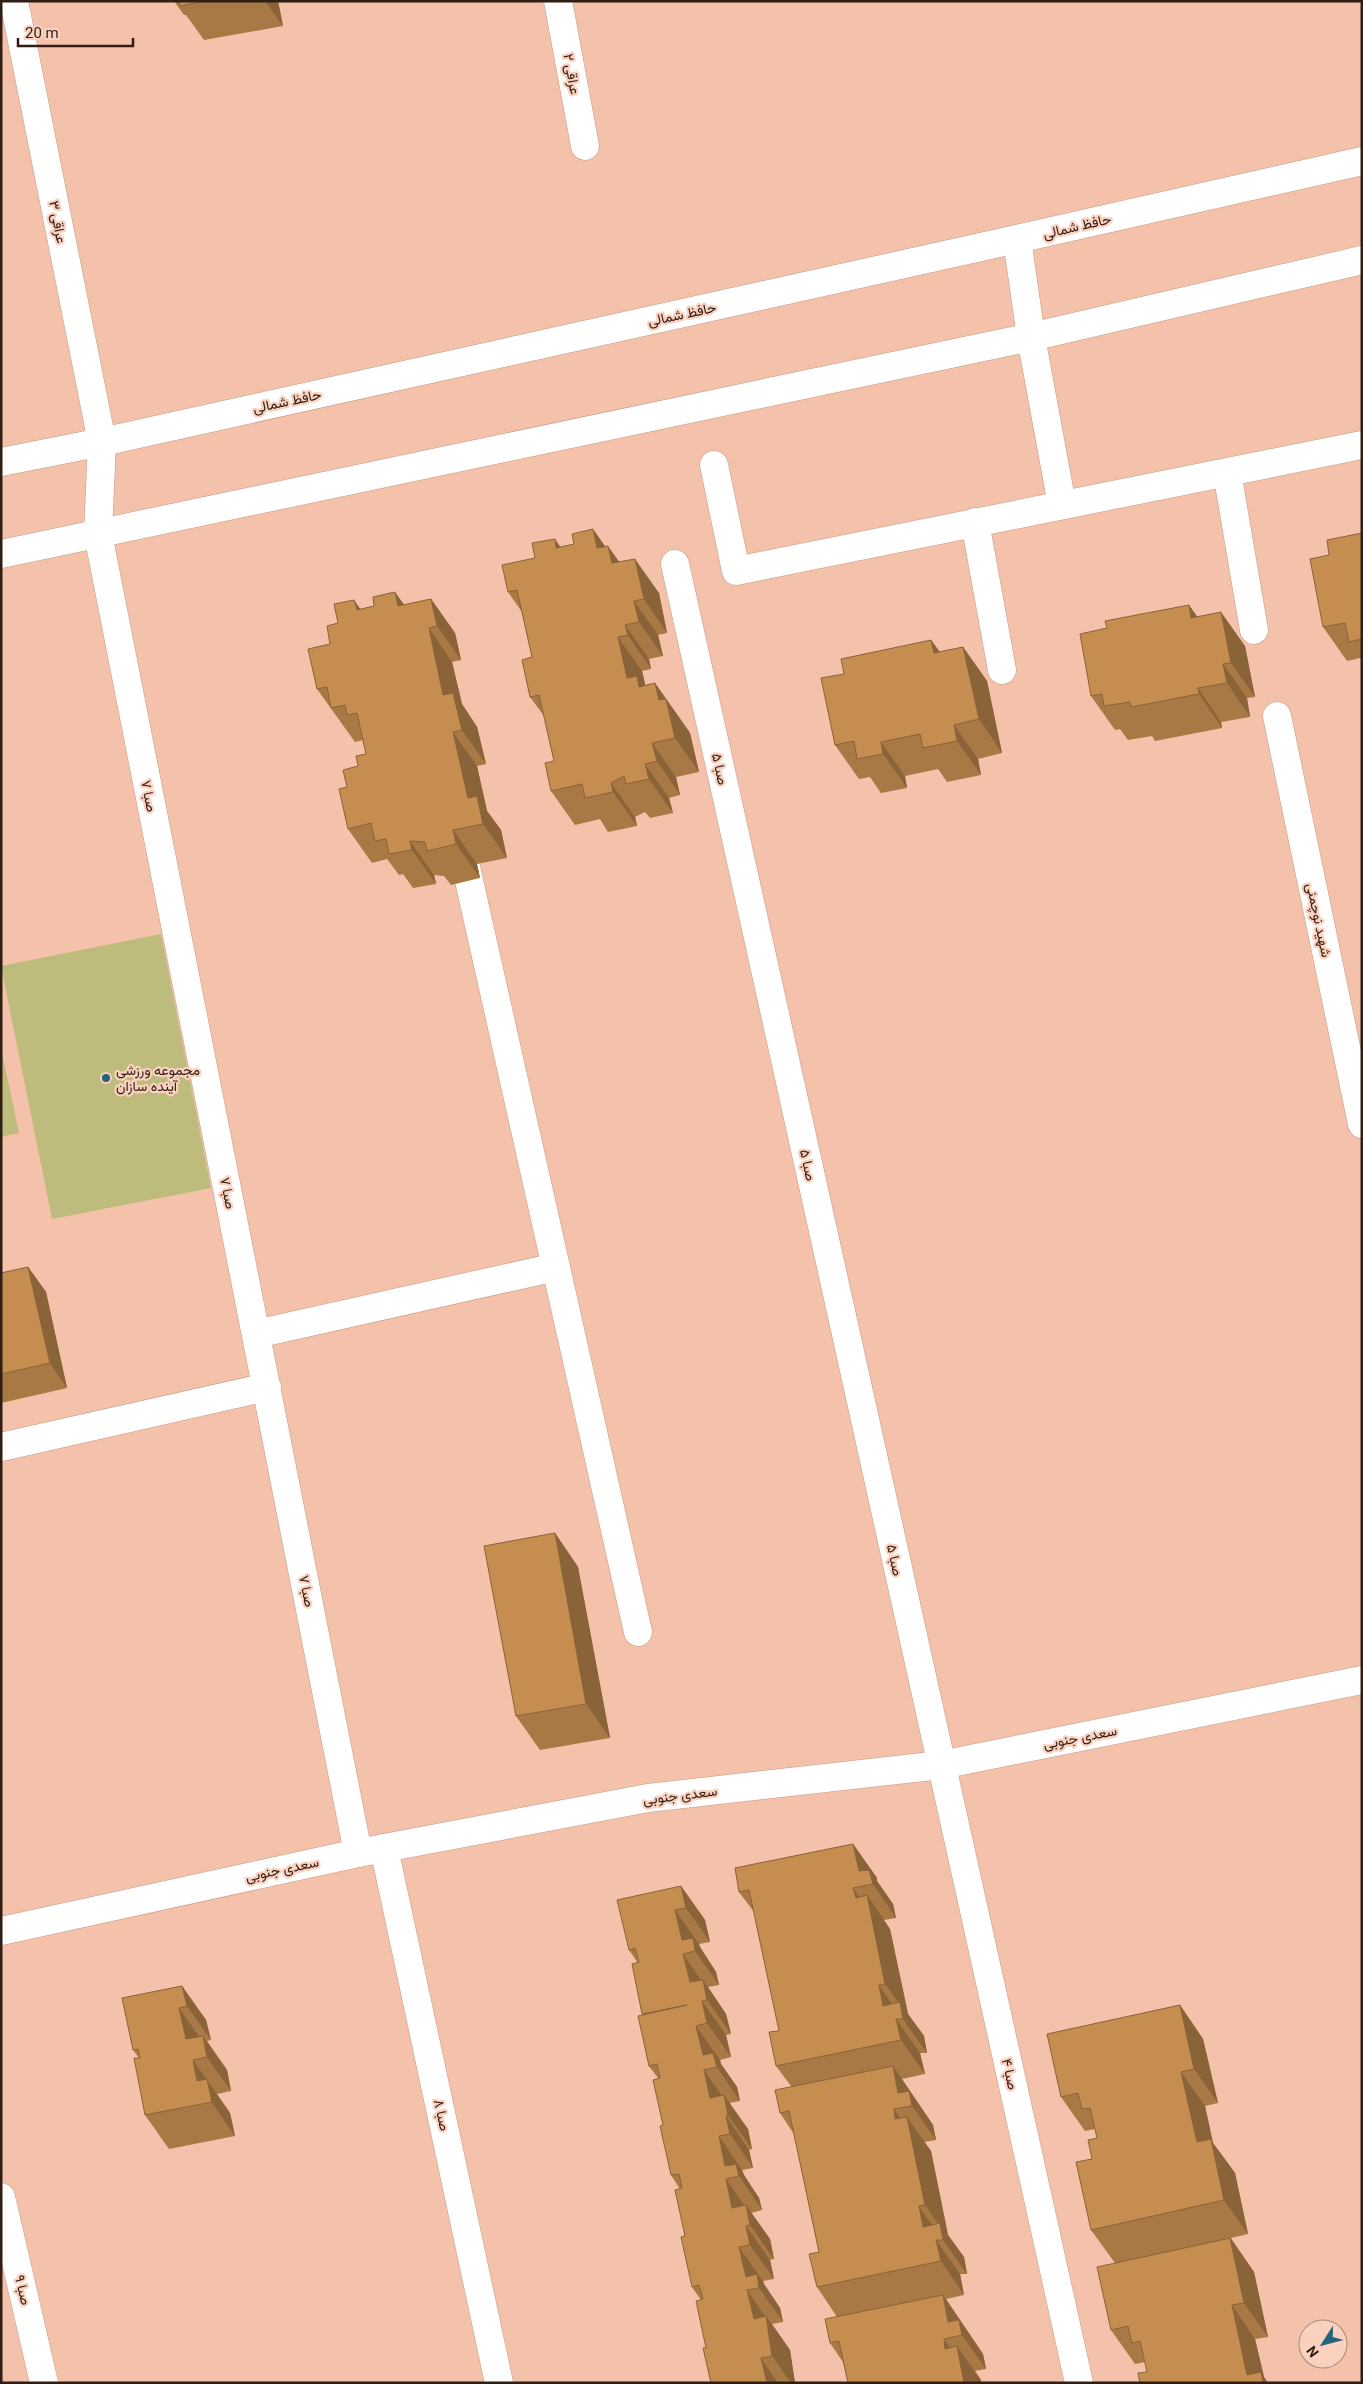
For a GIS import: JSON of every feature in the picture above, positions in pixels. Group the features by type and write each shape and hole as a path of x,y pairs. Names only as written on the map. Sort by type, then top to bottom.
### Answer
{"street":[{"name":"عراقی ۳","path":"14,1 102,442 98,534"},
{"name":"عراقی ۲","path":"558,1 585,146"},
{"name":"حافظ شمالی","path":"1,462 102,442 1362,161"},
{"path":"1017,239 1032,337 1062,505"},
{"path":"1,554 1032,337 1362,260"},
{"path":"714,465 736,571 1362,445"},
{"path":"1228,472 1254,630"},
{"path":"975,522 1002,670"},
{"name":"صبا ۷","path":"98,534 266,1387 371,1850"},
{"name":"صبا ۵","path":"675,564 941,1765"},
{"name":"شهید نوچمنی","path":"1277,716 1362,1124"},
{"path":"461,845 638,1632"},
{"path":"256,1334 556,1267"},
{"path":"1,1447 266,1387"},
{"name":"سعدی جنوبی","path":"1,1932 371,1850 648,1798 941,1765 1362,1680"},
{"name":"صبا ۴","path":"941,1765 1079,2383"},
{"name":"صبا ۸","path":"371,1850 499,2383"},
{"name":"صبا ۹","path":"1,2197 44,2383"}],"shaded area":[{"name":"مجموعه ورزشی آینده سازان","path":"161,934 211,1188 52,1219 1,966"},
{"path":"1,1048 19,1133 1,1137"}],"building":[{"path":"179,1 206,1 180,6"},
{"path":"593,529 597,548 608,546 612,563 635,559 644,599 634,601 639,622 625,625 628,635 618,637 627,678 637,676 639,687 655,683 659,700 666,699 675,738 652,743 657,761 645,764 649,779 626,784 624,776 611,783 613,792 585,798 582,784 551,791 545,763 554,761 539,695 530,697 522,660 532,657 517,590 508,592 502,565 535,558 532,543 555,539 556,548 574,544 572,534"},
{"path":"1362,533 1362,639 1349,642 1345,623 1323,627 1310,559 1329,555 1327,540"},
{"path":"395,592 398,606 431,599 437,626 429,628 443,695 453,693 462,730 453,732 468,798 477,796 483,824 453,830 456,844 427,851 425,842 410,841 412,850 389,854 386,839 375,841 371,823 348,829 339,789 347,787 343,770 358,766 356,756 366,754 357,713 347,715 345,705 331,708 327,687 317,689 308,649 330,644 327,626 338,623 334,604 354,600 357,610 374,606 373,597"},
{"path":"1189,605 1191,618 1221,612 1231,663 1223,664 1227,683 1198,688 1199,694 1131,707 1130,702 1104,706 1102,694 1091,696 1080,634 1107,628 1105,621"},
{"path":"931,640 934,653 963,647 979,719 954,725 957,741 923,748 920,734 881,742 883,754 857,759 854,741 835,745 821,678 844,674 841,659"},
{"path":"28,1267 50,1363 1,1374 1,1273"},
{"path":"555,1533 586,1704 516,1716 484,1546"},
{"path":"853,1844 859,1871 869,1870 873,1884 853,1888 856,1898 867,1895 885,1984 879,1985 883,2006 900,2002 903,2019 896,2019 901,2040 776,2066 769,2032 779,2031 749,1890 739,1892 735,1868"},
{"path":"681,1886 686,1908 675,1910 682,1940 693,1938 695,1951 683,1954 690,1982 703,1980 707,2000 702,2001 707,2023 696,2026 703,2055 713,2053 717,2067 704,2070 710,2098 724,2095 730,2134 719,2136 725,2166 736,2164 739,2176 726,2179 732,2208 746,2205 750,2225 746,2226 750,2245 739,2247 746,2277 757,2274 759,2288 747,2290 754,2319 766,2316 772,2356 761,2358 767,2383 711,2383 703,2348 706,2348 696,2301 703,2299 699,2285 692,2287 681,2237 685,2236 675,2190 682,2188 679,2174 671,2175 660,2126 663,2125 653,2080 660,2078 657,2064 649,2066 638,2016 687,2005 642,2014 632,1964 639,1962 635,1948 629,1950 617,1900"},
{"path":"182,1986 187,2006 179,2008 186,2039 203,2036 207,2057 193,2060 197,2081 207,2079 212,2102 145,2115 134,2058 140,2058 138,2049 133,2050 122,1998"},
{"path":"1180,2005 1194,2069 1181,2072 1197,2142 1211,2139 1224,2200 1091,2230 1076,2162 1092,2159 1088,2140 1097,2138 1090,2108 1082,2109 1078,2093 1061,2097 1047,2034"},
{"path":"893,2066 898,2093 909,2091 912,2106 894,2109 895,2119 907,2117 925,2205 919,2206 923,2227 940,2223 943,2240 936,2240 941,2261 817,2287 809,2254 819,2252 789,2111 780,2113 775,2090"},
{"path":"1230,2238 1244,2303 1232,2305 1247,2375 1261,2372 1263,2383 1140,2383 1138,2373 1147,2372 1140,2341 1132,2343 1128,2326 1111,2330 1097,2267"},
{"path":"943,2295 948,2322 959,2320 962,2335 944,2339 945,2349 957,2346 964,2383 848,2383 839,2341 830,2343 825,2319"}],"place":[{"name":"مجموعه ورزشی آینده سازان","path":"106,1078"}]}
